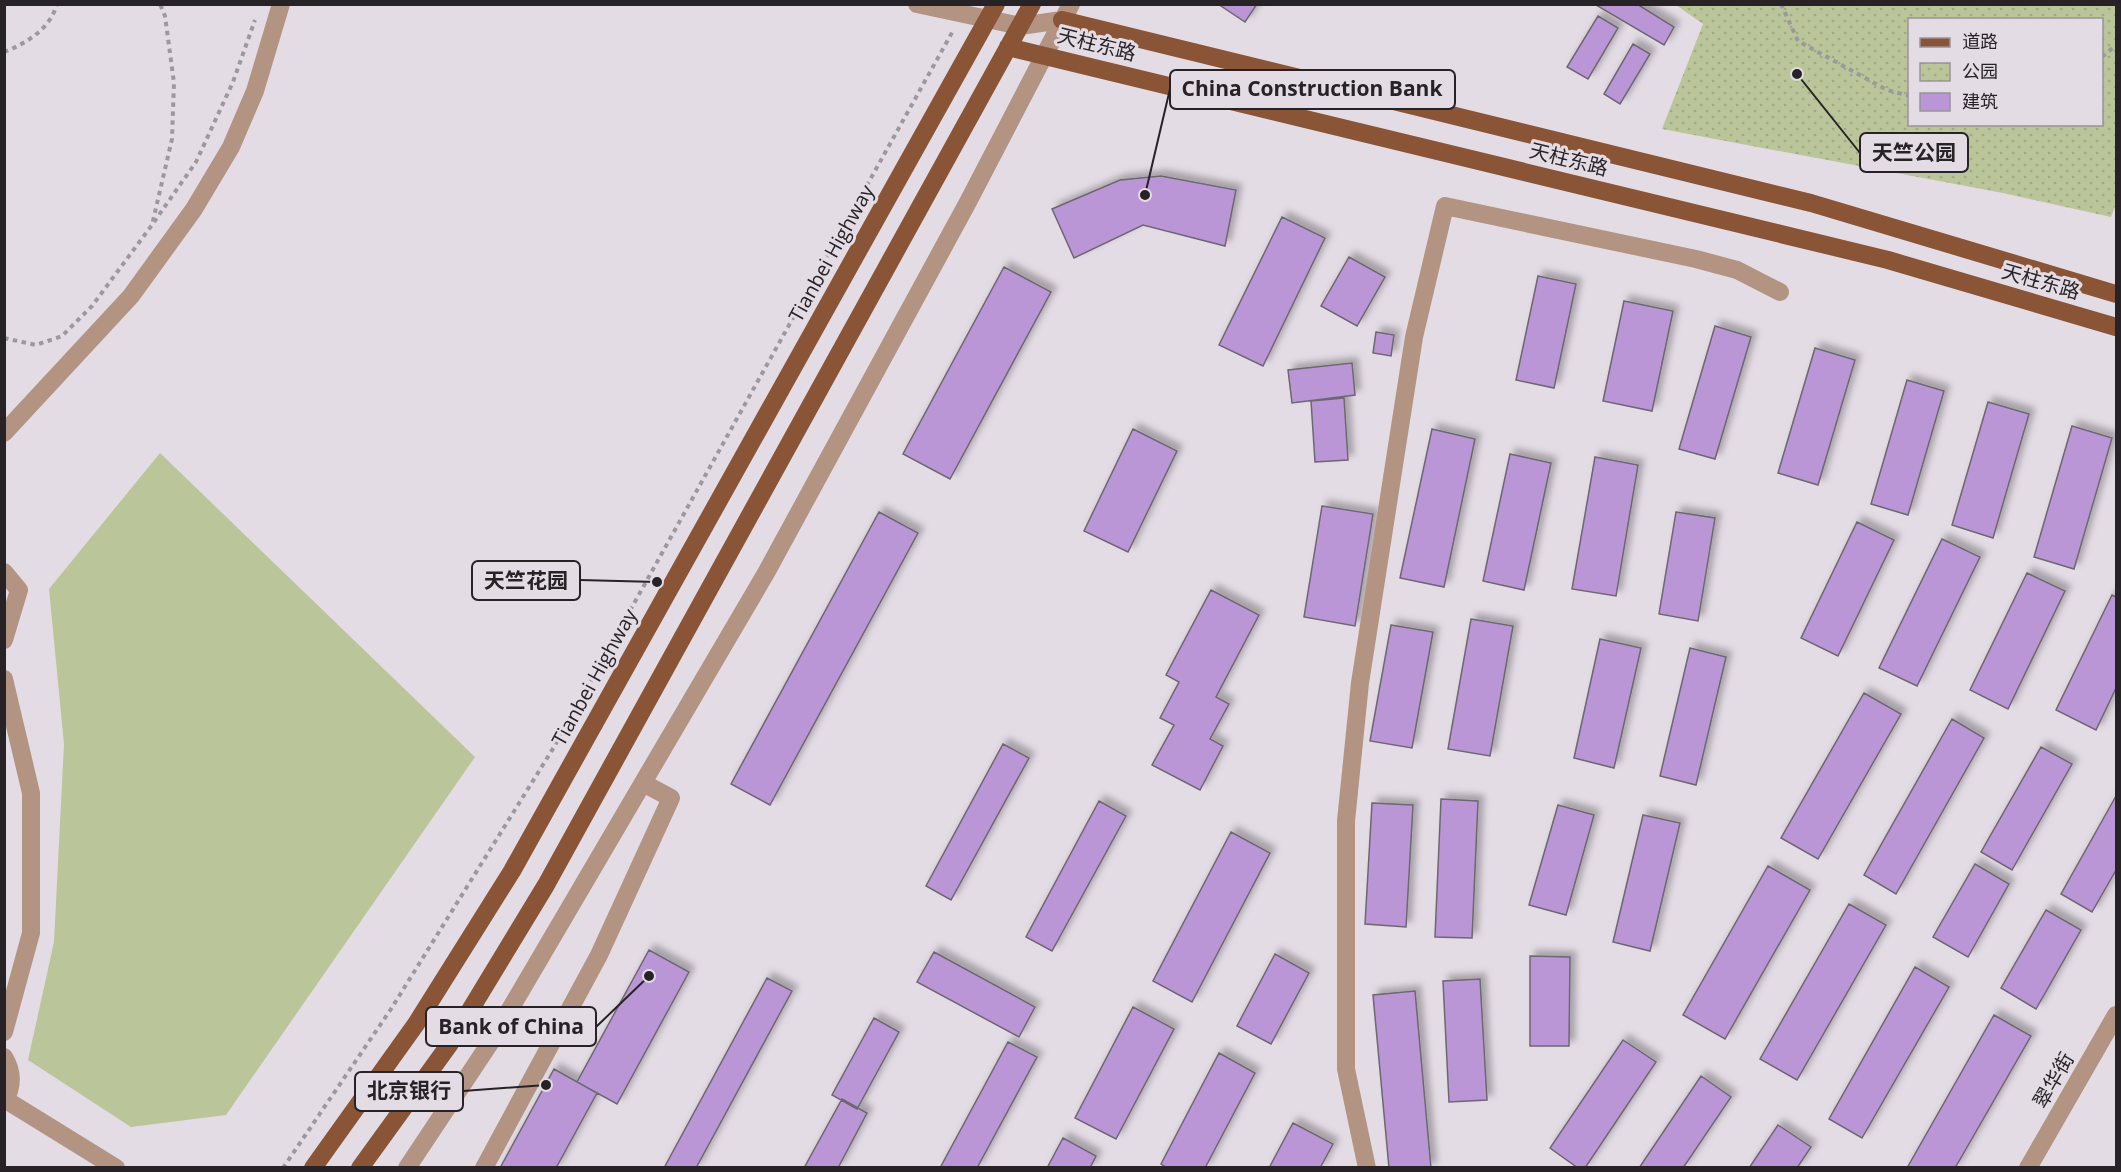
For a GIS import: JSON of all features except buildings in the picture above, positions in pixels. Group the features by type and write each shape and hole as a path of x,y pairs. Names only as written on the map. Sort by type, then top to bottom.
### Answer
{"main road":[{"path":"360,1167 449,1045 546,885 1032,4"},
{"name":"Tianbei Highway","path":"313,1167 416,1024 512,871 992,11"},
{"name":"天柱东路","path":"1066,12 1811,203 2116,294"},
{"name":"天柱东路","path":"1008,47 1888,260 2116,327"}],"street":[{"path":"6,429 131,296 194,209 231,147 251,100 280,4"},
{"path":"917,4 962,15 992,11 1020,26 1066,12"},
{"path":"406,1167 492,1040 766,573 861,402 1066,12"},
{"path":"1367,1167 1346,1069 1346,821 1359,683 1414,337 1445,206 1696,259 1737,270 1780,292"},
{"path":"4,572 19,590 4,640"},
{"path":"4,679 31,793 31,933 4,1032"},
{"path":"484,1167 600,955 671,798 643,783"},
{"name":"翠华街","path":"2028,1167 2116,1015"},
{"path":"4,1057 11,1072 11,1087 5,1101 116,1167"}],"path":[{"path":"4,52 22,45 52,20 57,4"},
{"path":"152,225 172,139 174,83 165,16 160,4"},
{"path":"1781,4 1798,41 1887,90 1908,95"},
{"path":"283,1167 392,1009 554,747 962,15"},
{"path":"4,338 36,345 62,336 92,306 196,162 233,82 257,16"},
{"path":"2103,56 2116,45"}],"green space":[{"path":"1676,5 2116,5 2116,204 2111,217 2003,193 1662,129 1703,24"},
{"path":"160,453 475,757 226,1115 131,1127 28,1060 54,942 64,744 49,589"}],"place":[{"name":"天竺公园","path":"1797,74"},
{"name":"China Construction Bank","path":"1145,195"},
{"name":"天竺花园","path":"657,582"},
{"name":"Bank of China","path":"649,976"},
{"name":"北京银行","path":"546,1085"}]}
